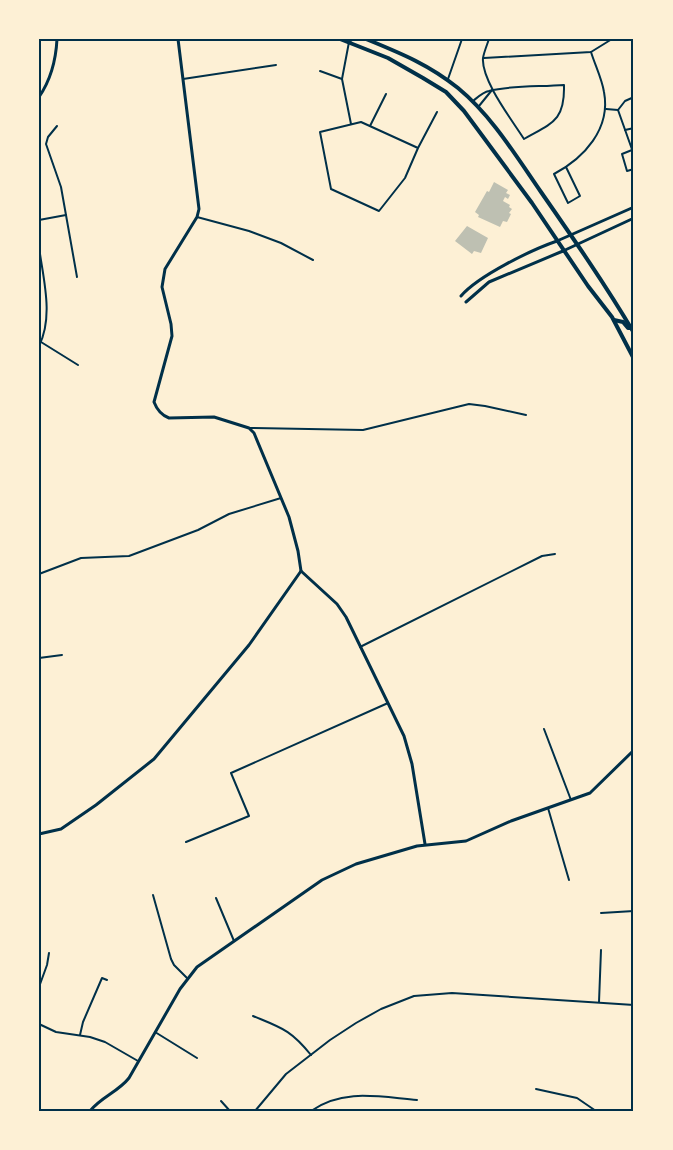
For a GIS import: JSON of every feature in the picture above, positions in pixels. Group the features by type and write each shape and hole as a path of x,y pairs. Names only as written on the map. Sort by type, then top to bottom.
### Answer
{"main road":[{"path":"340,39 388,58 446,92 470,119 532,202 557,242 613,320 634,359"},
{"path":"366,39 401,52 447,80 473,101 522,163 633,331"},
{"path":"613,320 623,322 633,331"}],"street":[{"path":"39,97 53,63 57,39"},
{"path":"178,39 199,196 197,218 165,269 162,287 172,336 154,402 163,416 169,418 210,416 249,428 363,430 469,405 486,406 526,415"},
{"path":"351,124 342,79 348,41 354,39"},
{"path":"447,80 462,39"},
{"path":"473,101 492,90 564,85 565,101 562,113 524,139 492,90 483,58 489,39"},
{"path":"483,58 591,52 612,39"},
{"path":"566,167 580,196 568,203 554,174 585,152 594,139 606,109 604,90 591,52"},
{"path":"183,78 276,65"},
{"path":"320,71 342,79"},
{"path":"478,107 492,90"},
{"path":"370,126 386,94"},
{"path":"618,110 625,101 634,97"},
{"path":"606,109 618,110"},
{"path":"618,110 634,154"},
{"path":"418,148 361,122 320,132 331,189 379,211 405,178 437,112"},
{"path":"57,126 48,137 46,144 61,187 77,277"},
{"path":"625,130 634,128"},
{"path":"632,150 622,154 627,171 634,169"},
{"path":"461,296 486,276 634,207"},
{"path":"39,219 67,215"},
{"path":"197,218 249,231 281,243 313,260"},
{"path":"465,302 489,282 564,251 634,218"},
{"path":"39,247 46,299 45,330 39,346"},
{"path":"39,300 46,299"},
{"path":"41,342 78,365"},
{"path":"249,428 260,442 282,498 292,528 301,571 338,604 404,736 412,763 424,844"},
{"path":"39,573 81,558 129,556 198,530 229,514 282,498"},
{"path":"360,646 542,556 555,554"},
{"path":"39,834 61,829 96,805 154,759 249,645 301,571"},
{"path":"39,658 62,655"},
{"path":"186,842 249,816 231,773 388,703"},
{"path":"544,729 571,800"},
{"path":"90,1111 121,1088 187,978 208,957 322,880 343,869 424,844 466,842 511,821 571,800 595,789 634,750"},
{"path":"548,808 569,880"},
{"path":"153,895 171,959 187,978"},
{"path":"216,897 234,941"},
{"path":"601,913 634,911"},
{"path":"599,1002 601,950"},
{"path":"39,987 49,953"},
{"path":"81,1035 83,1022 102,978 107,980"},
{"path":"255,1111 286,1074 311,1055 356,1023 381,1009 414,996 452,993 634,1005"},
{"path":"253,1016 288,1030 299,1039 311,1055"},
{"path":"39,1024 56,1032 81,1035 105,1042 138,1061"},
{"path":"155,1032 198,1058"},
{"path":"537,1089 578,1098 596,1111"},
{"path":"311,1111 331,1099 345,1096 417,1100"},
{"path":"220,1101 230,1111"}],"building":[{"path":"494,182 508,190 506,193 510,195 503,201 512,209 507,222 503,221 500,227 478,217 479,215 475,212"},
{"path":"467,226 488,238 481,253 474,251 472,254 455,241"}]}
